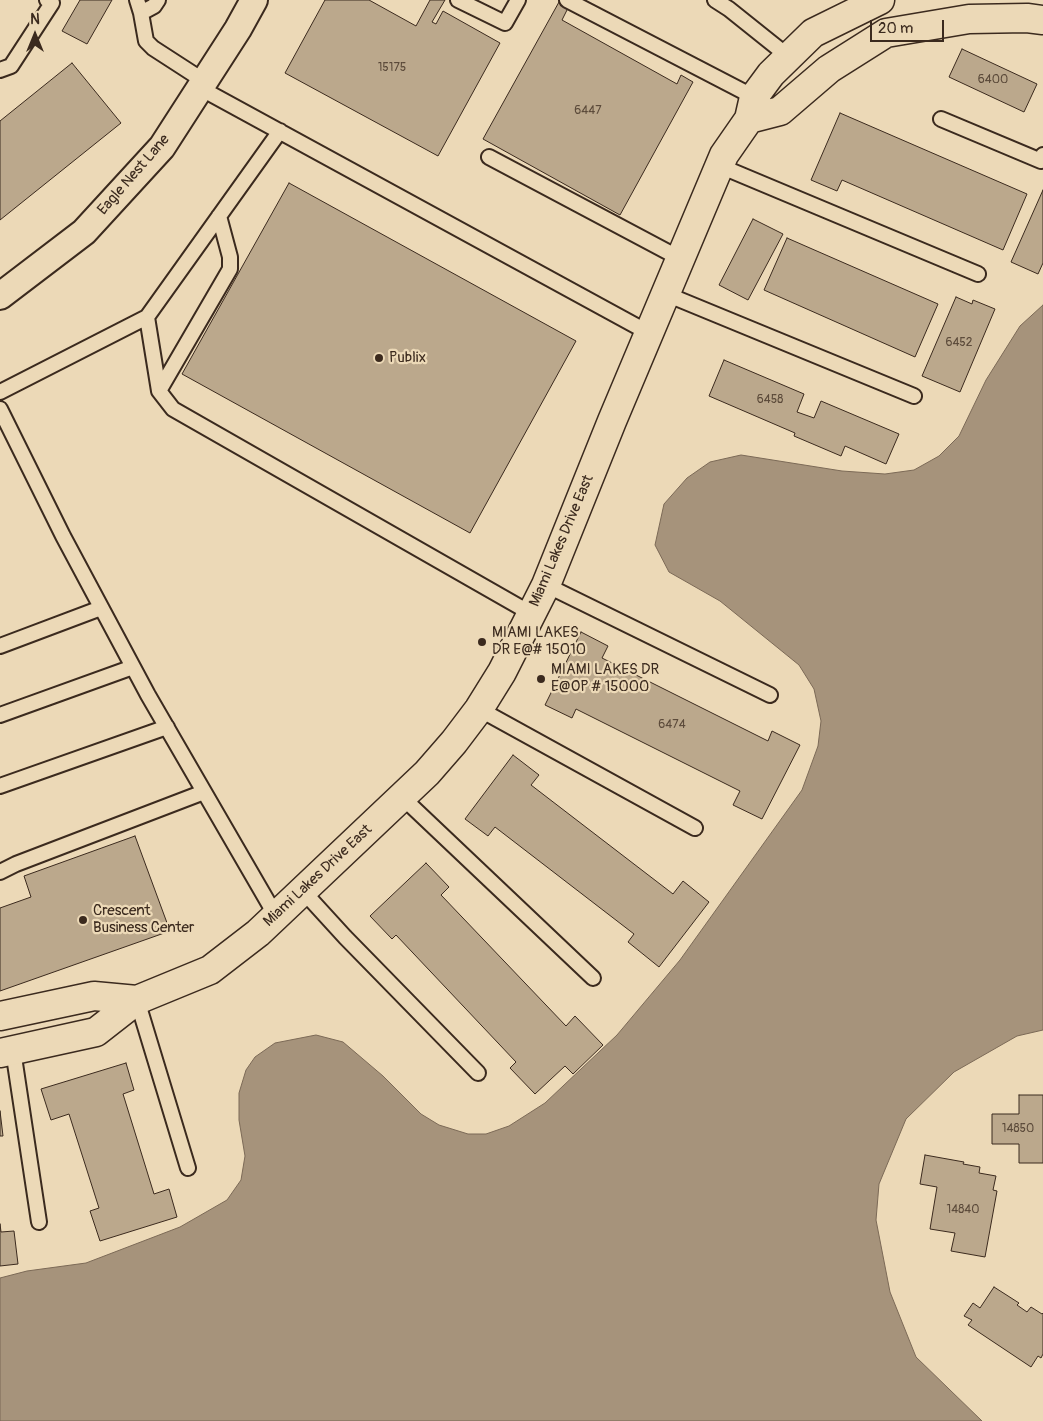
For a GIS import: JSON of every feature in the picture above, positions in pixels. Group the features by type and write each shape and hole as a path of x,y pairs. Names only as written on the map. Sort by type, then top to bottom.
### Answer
{"main road":[{"name":"Miami Lakes Drive East","path":"6,1052 96,1032 137,1000 210,970 258,933 303,891 428,773 454,742 479,709 502,672 546,585 724,155 771,74 813,33 873,1"},
{"path":"751,108 780,111 829,69 886,33 969,19 1027,18 1043,20"},
{"name":"Miami Lakes Drive East","path":"0,1016 94,996 137,1000"}],"street":[{"name":"Eagle Nest Lane","path":"0,296 84,232 162,147 238,29 254,0"},
{"path":"873,1 886,33"}],"lane":[{"path":"158,0 154,6 139,7 146,41 202,85 280,131 649,333"},
{"path":"458,0 505,23 518,0"},
{"path":"567,0 751,108"},
{"path":"715,0 729,8 789,57"},
{"path":"0,70 11,66 51,1"},
{"path":"941,119 1041,160 1043,155"},
{"path":"0,392 148,317 280,131"},
{"path":"489,157 681,259"},
{"path":"720,166 978,274"},
{"path":"159,391 230,269 230,257 219,216"},
{"path":"666,294 914,396"},
{"path":"148,317 159,391 173,409 532,614"},
{"path":"0,409 30,472 101,608 276,916"},
{"path":"546,585 770,695"},
{"path":"0,646 101,608"},
{"path":"0,715 133,666"},
{"path":"479,709 695,828"},
{"path":"0,786 167,727"},
{"path":"0,872 16,864 204,792"},
{"path":"402,797 593,978"},
{"path":"303,891 365,958 478,1073"},
{"path":"137,1000 188,1168"},
{"path":"6,1052 39,1222"}],"shaded area":[{"path":"1043,305 1043,1030 1017,1036 954,1072 906,1119 879,1184 876,1220 890,1292 916,1357 982,1421 0,1421 0,1278 27,1271 86,1263 180,1227 227,1200 241,1180 245,1156 239,1120 239,1093 246,1070 255,1057 275,1043 316,1035 343,1042 383,1076 421,1114 439,1125 468,1134 486,1134 509,1126 545,1103 617,1035 680,960 802,790 818,746 821,721 814,689 799,665 720,601 669,572 655,545 664,504 687,478 710,462 741,455 842,471 885,474 914,470 939,456 959,436 986,380 1020,326"}],"building":[{"path":"80,0 112,0 87,44 62,31"},
{"path":"325,0 369,0 416,26 430,0 445,0 432,22 436,24 443,11 500,43 438,156 285,73"},
{"path":"559,2 568,8 562,20 677,84 681,75 693,82 620,215 483,139"},
{"path":"962,49 1037,84 1024,112 949,77"},
{"path":"72,63 121,123 0,220 0,121"},
{"path":"840,113 1027,194 1003,250 842,180 837,191 811,180"},
{"name":"Publix","path":"289,183 576,341 470,533 182,374"},
{"path":"1043,190 1043,263 1038,274 1011,262"},
{"path":"753,219 783,234 748,300 719,285"},
{"path":"787,238 938,304 915,357 764,290"},
{"path":"956,297 972,304 973,300 995,309 960,392 922,376"},
{"path":"724,360 804,394 797,412 814,418 821,401 899,434 886,464 845,446 841,456 794,436 795,433 709,396"},
{"path":"581,632 608,646 602,658 768,741 772,731 800,745 762,819 733,805 740,791 576,709 572,718 545,705"},
{"path":"513,755 539,775 531,785 673,894 683,881 709,902 659,967 628,942 634,934 495,827 488,836 465,819"},
{"name":"Crescent Business Center","path":"135,836 170,931 0,991 0,908 31,897 24,876"},
{"path":"426,863 449,887 441,895 566,1026 575,1016 603,1045 573,1074 565,1066 535,1094 510,1068 516,1062 396,935 392,939 370,916"},
{"path":"126,1063 134,1090 123,1094 154,1194 169,1189 177,1217 100,1241 90,1211 99,1208 69,1114 51,1120 41,1089"},
{"path":"1019,1095 1043,1095 1043,1163 1019,1163 1019,1144 992,1144 992,1114 1019,1114"},
{"path":"0,1111 3,1136 0,1136"},
{"path":"925,1155 964,1162 963,1164 980,1167 979,1173 996,1176 993,1190 997,1191 985,1257 951,1251 955,1233 930,1229 937,1187 920,1184"},
{"path":"0,1224 1,1232 14,1231 18,1264 0,1266"},
{"path":"994,1287 1019,1303 1017,1305 1027,1312 1031,1307 1043,1313 1043,1354 1041,1358 1038,1356 1031,1367 968,1325 972,1320 964,1316 973,1303 980,1308"}],"place":[{"name":"Publix","path":"379,358"},
{"name":"MIAMI LAKES DR E@# 15010","path":"482,642"},
{"name":"MIAMI LAKES DR E@OP # 15000","path":"541,679"},
{"name":"Crescent Business Center","path":"83,920"}]}
